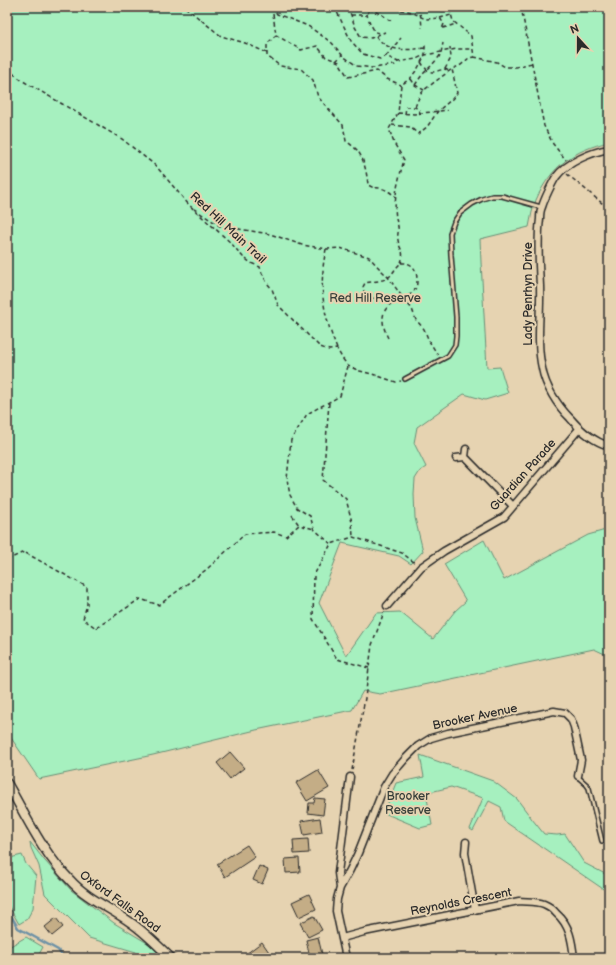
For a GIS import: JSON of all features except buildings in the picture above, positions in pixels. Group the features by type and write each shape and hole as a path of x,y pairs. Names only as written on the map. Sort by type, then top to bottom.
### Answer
{"street":[{"name":"Lady Penrhyn Drive","path":"609,149 581,157 557,176 541,207 539,230 539,336 542,369 547,385 561,409 579,429 609,446"},
{"name":"Guardian Parade","path":"387,606 421,567 444,551 504,517 579,429"},
{"path":"465,457 466,449"},
{"path":"465,457 513,506"},
{"path":"456,458 465,457"},
{"name":"Brooker Avenue","path":"346,958 336,911 340,888 358,853 384,787 392,774 418,746 431,738 448,733 554,712 565,713 571,719 581,760 578,776"},
{"name":"Brooker Avenue","path":"340,888 338,873 350,777"},
{"name":"Oxford Falls Road","path":"7,783 53,862 70,881 85,893 131,922 171,958"},
{"path":"466,842 465,853 475,910"},
{"name":"Reynolds Crescent","path":"342,938 364,932 519,901 536,902 552,908 563,920 568,928 571,938 574,958"}],"lane":[{"path":"405,379 448,356 455,345 456,317 450,233 454,222 460,213 472,204 492,196 502,196 541,207"},
{"name":"Brooker Avenue","path":"578,776 589,788 602,841"}],"path":[{"path":"186,7 221,36 245,43 267,53"},
{"path":"272,7 276,35"},
{"path":"272,7 277,14 308,26 332,43 342,55 357,66 373,68 395,65 398,62 416,59 425,55 461,49 472,49"},
{"path":"325,7 337,12 351,41 363,54 380,59 386,56 401,38"},
{"path":"337,12 346,7 352,15 355,27 362,36 371,38 385,32"},
{"path":"381,7 381,14"},
{"path":"394,7 412,12 425,20 451,15"},
{"path":"418,7 422,28"},
{"path":"429,7 441,11 449,8 453,21 471,36 474,57"},
{"path":"521,7 544,126 553,144 569,165"},
{"path":"382,34 375,32 370,23 367,16 369,8 394,22"},
{"path":"352,15 367,16"},
{"path":"440,18 444,24 442,28 456,24"},
{"path":"276,35 267,44 267,56 280,66 301,70 313,80 318,97 343,125 346,142 355,148 359,153 367,175 368,184 374,188 388,190 396,196"},
{"path":"276,35 302,50 317,46 326,57 339,62 348,77 377,70 379,67"},
{"path":"376,36 381,43 393,48 402,50 425,48"},
{"path":"401,85 410,79 422,62 425,55 425,43"},
{"path":"415,85 439,57 443,43"},
{"path":"458,45 461,49"},
{"path":"445,69 452,58 450,47"},
{"path":"336,61 342,55"},
{"path":"386,56 398,62"},
{"path":"415,107 424,90 469,58 474,57 497,62 505,67 516,67 532,63"},
{"path":"422,62 427,70 431,72 445,69 449,71"},
{"name":"Red Hill Main Trail","path":"7,69 23,81 122,140 156,166 189,205 231,243 243,257 260,267 264,278 272,289 278,305 320,347 329,350 337,350"},
{"path":"392,125 410,126 418,134 427,127 438,111 457,93 452,69"},
{"path":"377,70 387,79 401,85"},
{"path":"410,79 415,85 424,90"},
{"path":"401,85 398,114 389,129 394,143 404,160 396,196 398,238 403,255 401,263 391,275 378,281 365,283 363,287 364,293 367,296 376,299 403,298 411,294 417,284 415,269 412,265 401,263"},
{"path":"405,114 406,107 415,107 420,113"},
{"path":"398,114 448,110"},
{"path":"563,171 609,209"},
{"path":"189,205 220,226 270,234 302,245 326,249 340,248 369,257 388,277 412,309 416,320 424,330 440,360"},
{"path":"326,249 322,271 322,294 327,322 337,350 348,366 396,382 400,382 405,379"},
{"path":"388,338 383,322 385,310 396,299"},
{"path":"314,529 310,516 297,508 290,495 287,479 291,440 307,414 340,396 348,366"},
{"path":"329,403 323,480 346,499 352,522 353,537"},
{"path":"292,515 299,525 314,529 331,544"},
{"path":"7,560 24,552 86,587 87,604 83,619 96,628 140,599 159,605 207,569 245,534 274,532 286,536 299,525"},
{"path":"369,668 337,659 313,619 314,574 331,544 353,537 402,553 421,567"},
{"path":"350,777 365,698 372,645 387,606"}],"green space":[{"name":"Red Hill Reserve","path":"7,7 609,7 609,142 596,145 574,155 556,169 542,188 536,200 529,227 480,239 487,368 500,367 508,393 485,400 464,394 417,427 414,443 426,467 420,471 415,479 414,494 415,518 423,551 411,564 399,556 342,543 319,603 346,656 376,613 400,612 433,639 455,611 466,601 444,564 484,540 504,580 588,535 609,529 609,656 594,649 380,694 363,691 352,710 39,779 7,732"},
{"name":"Brooker Reserve","path":"420,755 493,781 517,799 544,834 565,834 584,863 609,876 609,893 504,821 501,807 489,801 473,831 470,829 483,798 451,787 426,793 432,825 420,828 384,813 396,783 424,777"},
{"path":"30,842 71,890 114,923 149,944 163,958 141,958 136,952 89,938 45,894 39,866"},
{"path":"7,848 10,858 22,855 26,864 36,876 33,908 27,919 19,924 7,903"},
{"path":"26,937 43,947 37,958 7,958 7,948"}],"waterway":[{"path":"7,909 18,928 58,950 64,958"}]}
